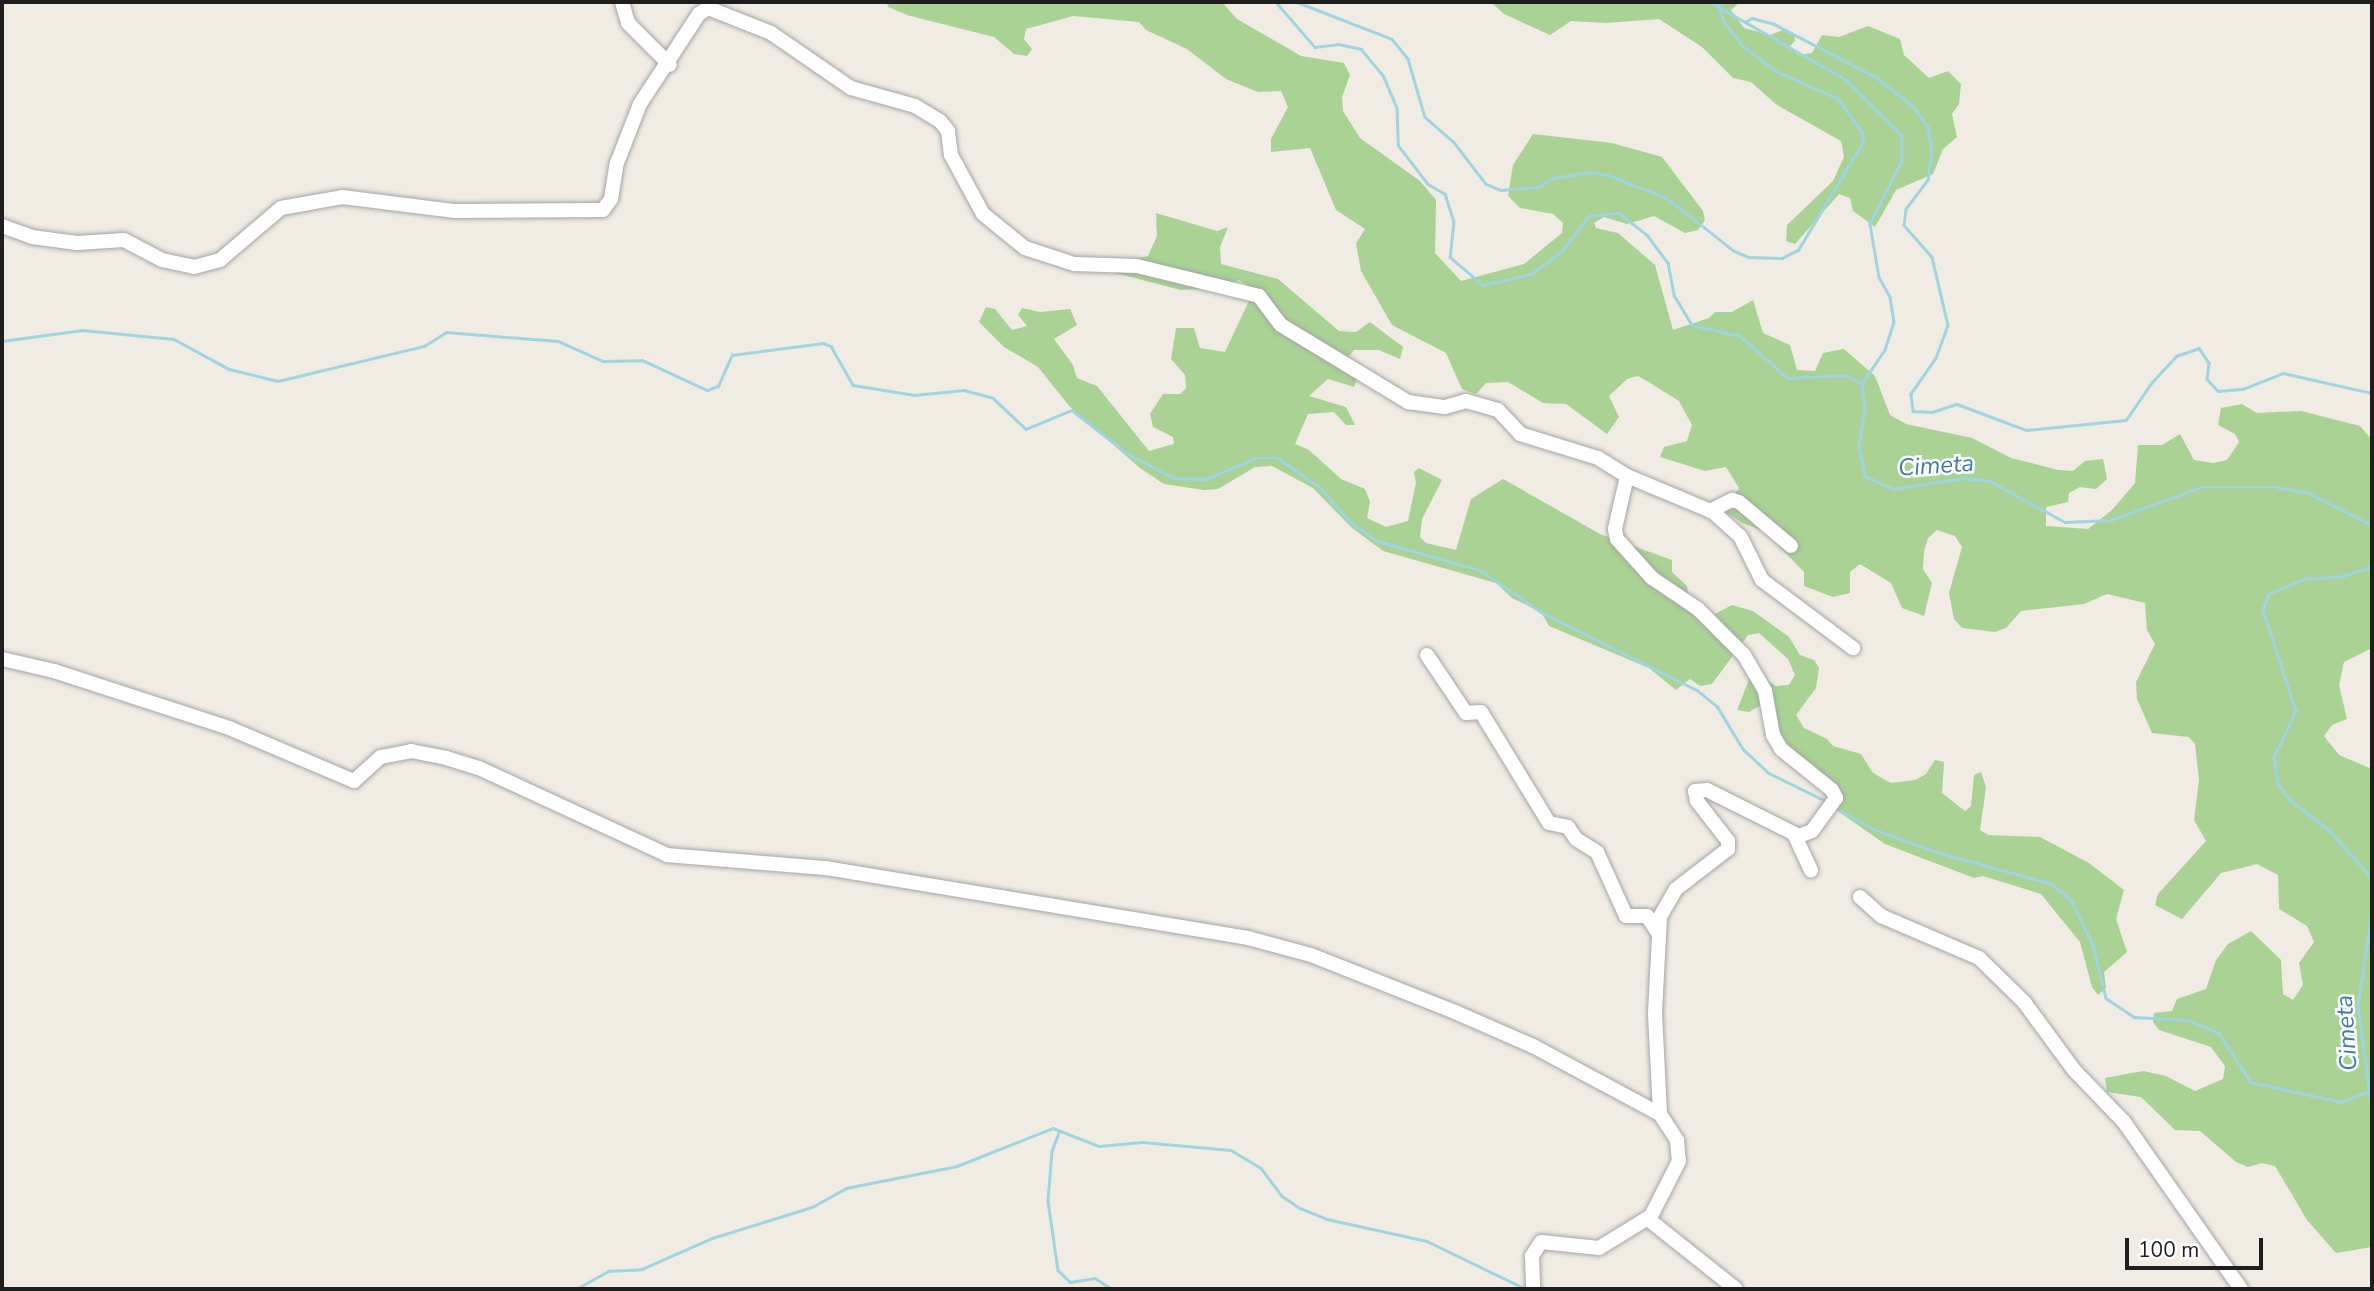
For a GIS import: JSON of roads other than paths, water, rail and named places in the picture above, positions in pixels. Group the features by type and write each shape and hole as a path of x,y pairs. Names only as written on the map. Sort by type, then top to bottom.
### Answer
{"street":[{"path":"622,2 628,23 670,65"},
{"path":"2,226 32,237 77,243 124,240 162,260 194,267 220,260 281,208 342,197 455,211 603,210 611,199 617,163 640,104 670,65 704,9 771,33 839,82 915,106 940,121 948,131 951,155 984,214 1025,248 1074,264 1137,266 1259,296 1281,325 1408,402 1445,407 1466,401 1498,410 1520,434 1585,453 1627,476 1710,511 1740,536 1762,580 1853,648"},
{"path":"1627,476 1615,529 1617,538 1652,578 1698,610 1744,654 1765,691 1773,735 1781,749 1835,794 1835,804 1812,831 1795,835"},
{"path":"1710,511 1732,500 1739,502 1791,546"},
{"path":"1427,655 1466,713 1481,712 1549,823 1568,827 1576,839 1597,852 1626,916 1647,916 1658,933"},
{"path":"2,659 54,671 229,728 354,781 381,757 411,751 446,758 479,768 667,855 826,868 1287,947 1533,1046 1660,1114 1677,1140 1679,1161 1671,1184 1648,1219 1599,1248 1541,1242 1532,1256 1534,1289"},
{"path":"1660,1114 1655,1014 1660,917 1676,889 1728,849 1728,841 1697,801 1695,791 1707,790 1795,835 1811,870"},
{"path":"1860,897 1881,916 1979,958 2025,1002 2074,1070 2124,1122 2241,1289"},
{"path":"1648,1219 1736,1289"}],"waterway":[{"path":"217,2 250,2"},
{"path":"292,2 351,2"},
{"path":"364,2 385,2"},
{"name":"Cimeta","path":"1276,2 1315,47 1338,44 1361,49 1383,75 1397,108 1398,145 1428,184 1445,194 1454,221 1450,257 1483,285 1531,274 1561,252 1589,216 1619,213 1647,235 1668,263 1674,295 1692,325 1740,336 1788,378 1847,375 1862,384 1865,408 1859,445 1865,476 1893,489 1963,478 1990,481 2065,522 2111,520 2201,487 2276,487 2309,493 2372,525"},
{"path":"1297,2 1392,39 1408,59 1425,117 1453,141 1486,184 1501,190 1538,187 1553,178 1591,172 1608,175 1667,198 1734,251 1749,257 1782,258 1798,250 1863,142 1862,133 1838,99 1775,71 1743,47 1723,21 1719,6"},
{"path":"1710,2 1845,79 1902,135 1902,161 1870,224 1879,277 1890,297 1894,322 1885,350 1862,384"},
{"path":"1745,22 1752,18 1774,24 1876,77 1913,106 1928,127 1932,152 1928,180 1906,209 1904,225 1932,257 1948,325 1936,358 1911,394 1913,411 1932,412 1957,404 2026,430 2126,420 2152,382 2176,356 2199,348 2209,363 2207,379 2218,391 2243,389 2283,373 2372,393"},
{"path":"2,341 82,330 174,339 229,369 278,381 424,346 446,332 558,341 603,361 642,360 707,390 718,386 732,355 823,343 831,346 853,385 914,395 964,390 993,398 1026,429 1072,410 1128,454 1174,478 1206,479 1256,458 1278,458 1321,488 1349,521 1378,541 1480,570 1541,612 1697,690 1717,706 1743,749 1769,773 1828,802"},
{"name":"Cimeta","path":"2372,567 2342,577 2306,579 2269,594 2263,610 2296,711 2274,758 2278,784 2289,799 2330,831 2372,878"},
{"path":"1836,808 1873,829 1937,852 2052,884 2072,901 2093,945 2106,998 2134,1017 2188,1020 2219,1033 2251,1082 2341,1102 2369,1091"},
{"name":"Cimeta","path":"2372,913 2358,1005 2372,1109"},
{"path":"576,1289 608,1271 642,1269 712,1238 812,1207 846,1188 957,1166 1053,1128 1099,1146 1142,1142 1231,1150 1261,1168 1282,1196 1300,1208 1327,1219 1427,1241 1526,1289"},
{"path":"1059,1133 1052,1151 1048,1201 1058,1270 1070,1282 1095,1278 1112,1289"}]}
